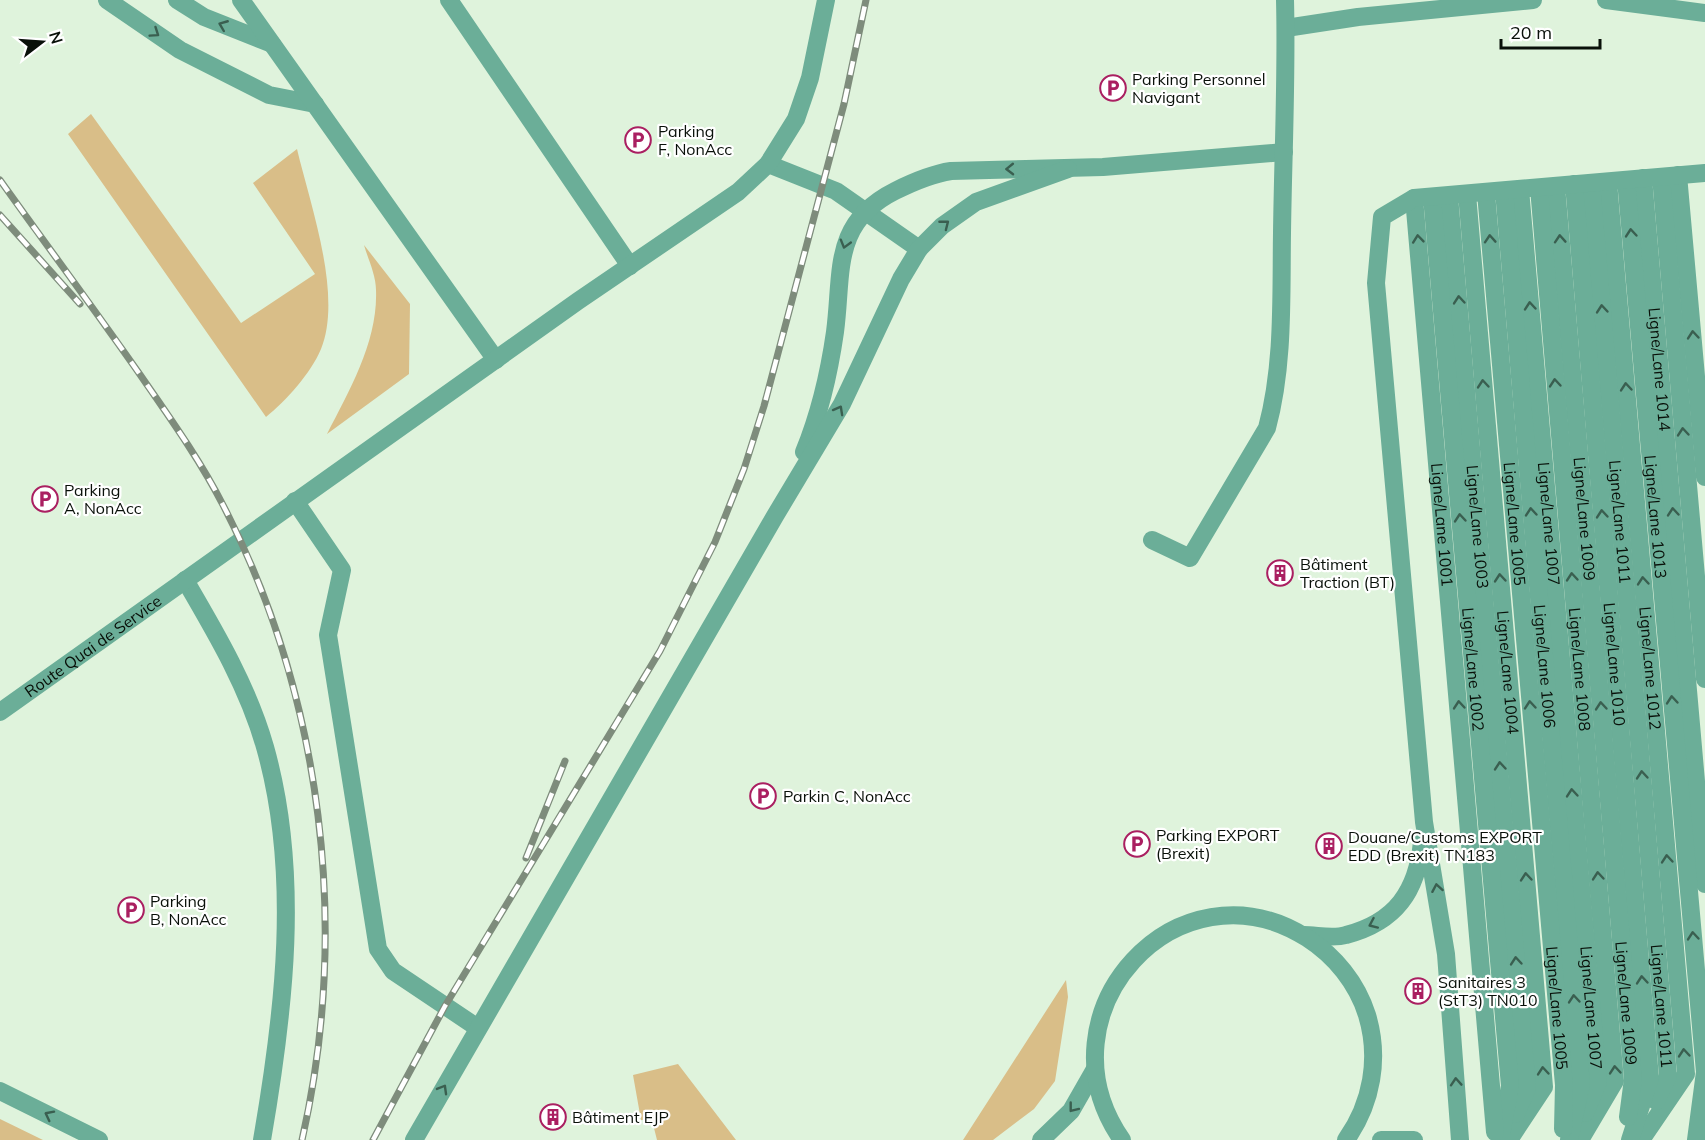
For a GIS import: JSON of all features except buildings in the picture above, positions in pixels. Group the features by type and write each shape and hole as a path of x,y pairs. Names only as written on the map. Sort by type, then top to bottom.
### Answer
{"lane":[{"path":"107,0 180,50 269,95 315,104"},
{"path":"177,0 204,17 272,45"},
{"path":"241,0 496,360"},
{"path":"449,0 630,266"},
{"name":"Route Quai de Service","path":"0,712 295,501 738,192 768,164 788,134 804,100 826,0"},
{"path":"1152,540 1190,558 1267,428 1279,349 1285,0"},
{"path":"1286,28 1358,17 1533,0"},
{"path":"1606,0 1705,13"},
{"path":"787,495 821,407 833,349 844,244 856,220 864,210 897,190 938,173 965,170 1068,169 1284,152"},
{"path":"768,164 822,184 919,249"},
{"path":"414,1140 842,404 901,279 919,249 942,226 976,202 1068,169"},
{"path":"1460,1140 1446,954 1424,822 1376,283 1382,218 1441,196 1608,182 1705,178"},
{"path":"1608,182 1705,477"},
{"path":"1608,182 1705,679"},
{"name":"Ligne/Lane 1014","path":"1608,182 1705,884"},
{"name":"Ligne/Lane 1008","path":"1580,1140 1616,1080 1608,182"},
{"name":"Ligne/Lane 1009","path":"1608,182 1633,1079 1624,1140"},
{"name":"Ligne/Lane 1010","path":"1608,182 1650,1078 1630,1140"},
{"name":"Ligne/Lane 1011","path":"1608,182 1668,1076 1636,1140"},
{"name":"Ligne/Lane 1012","path":"1608,182 1686,1074 1641,1140"},
{"name":"Ligne/Lane 1013","path":"1608,182 1705,1072 1695,1140"},
{"name":"Ligne/Lane 1005","path":"1503,191 1564,1085 1563,1140"},
{"name":"Ligne/Lane 1006","path":"1503,191 1581,1083 1569,1140"},
{"name":"Ligne/Lane 1007","path":"1503,191 1598,1082 1574,1140"},
{"name":"Ligne/Lane 1001","path":"1441,196 1495,1140"},
{"name":"Ligne/Lane 1002","path":"1441,196 1510,1086 1500,1140"},
{"name":"Ligne/Lane 1003","path":"1441,196 1527,1088 1507,1140"},
{"path":"295,501 342,570 328,635 378,949 393,971 478,1028"},
{"path":"185,579 227,652 248,696 265,747 276,797 284,861 285,935 279,1023 262,1140"},
{"path":"1302,935 1344,936 1384,919 1397,908 1412,886 1419,869 1424,822"},
{"path":"1122,1140 1106,1113 1095,1069 1097,1031 1108,995 1134,958 1158,939 1185,925 1229,917 1260,919 1302,935 1328,954 1349,978 1369,1021 1373,1053 1370,1085 1360,1116 1346,1140"},
{"path":"1041,1140 1071,1111 1095,1069"},
{"path":"0,1091 99,1140"},
{"path":"1700,1140 1705,1123"},
{"path":"1381,1140 1414,1140"}],"shaded area":[{"path":"91,114 241,323 315,274 253,183 297,149 327,276 327,327 321,349 311,368 290,395 266,417 68,134"},
{"path":"364,245 410,304 409,374 327,434 361,364 372,328 376,284"},
{"path":"1066,980 1068,997 1055,1081 1034,1109 993,1140 963,1140"},
{"path":"678,1064 736,1140 657,1140 652,1120 641,1120 633,1075"},
{"path":"0,1119 43,1140 0,1140"}],"railway":[{"path":"373,1140 445,1006 660,651 715,542 744,469 764,406 844,104 866,0"},
{"path":"0,180 141,376 205,472 257,579 284,656 305,735 318,816 324,897 324,979 316,1060 302,1140"},
{"path":"0,215 80,304"},
{"path":"526,858 565,761"}],"place":[{"name":"Parking Personnel Navigant","path":"1113,88"},
{"name":"Parking F, NonAcc","path":"638,140"},
{"name":"Parking A, NonAcc","path":"45,499"},
{"name":"Bâtiment Traction (BT)","path":"1280,573"},
{"name":"Parkin C, NonAcc","path":"763,796"},
{"name":"Parking EXPORT (Brexit)","path":"1137,844"},
{"name":"Douane/Customs EXPORT EDD (Brexit) TN183","path":"1329,846"},
{"name":"Parking B, NonAcc","path":"131,910"},
{"name":"Sanitaires 3 (StT3) TN010","path":"1418,991"},
{"name":"Bâtiment EJP","path":"553,1117"}]}
